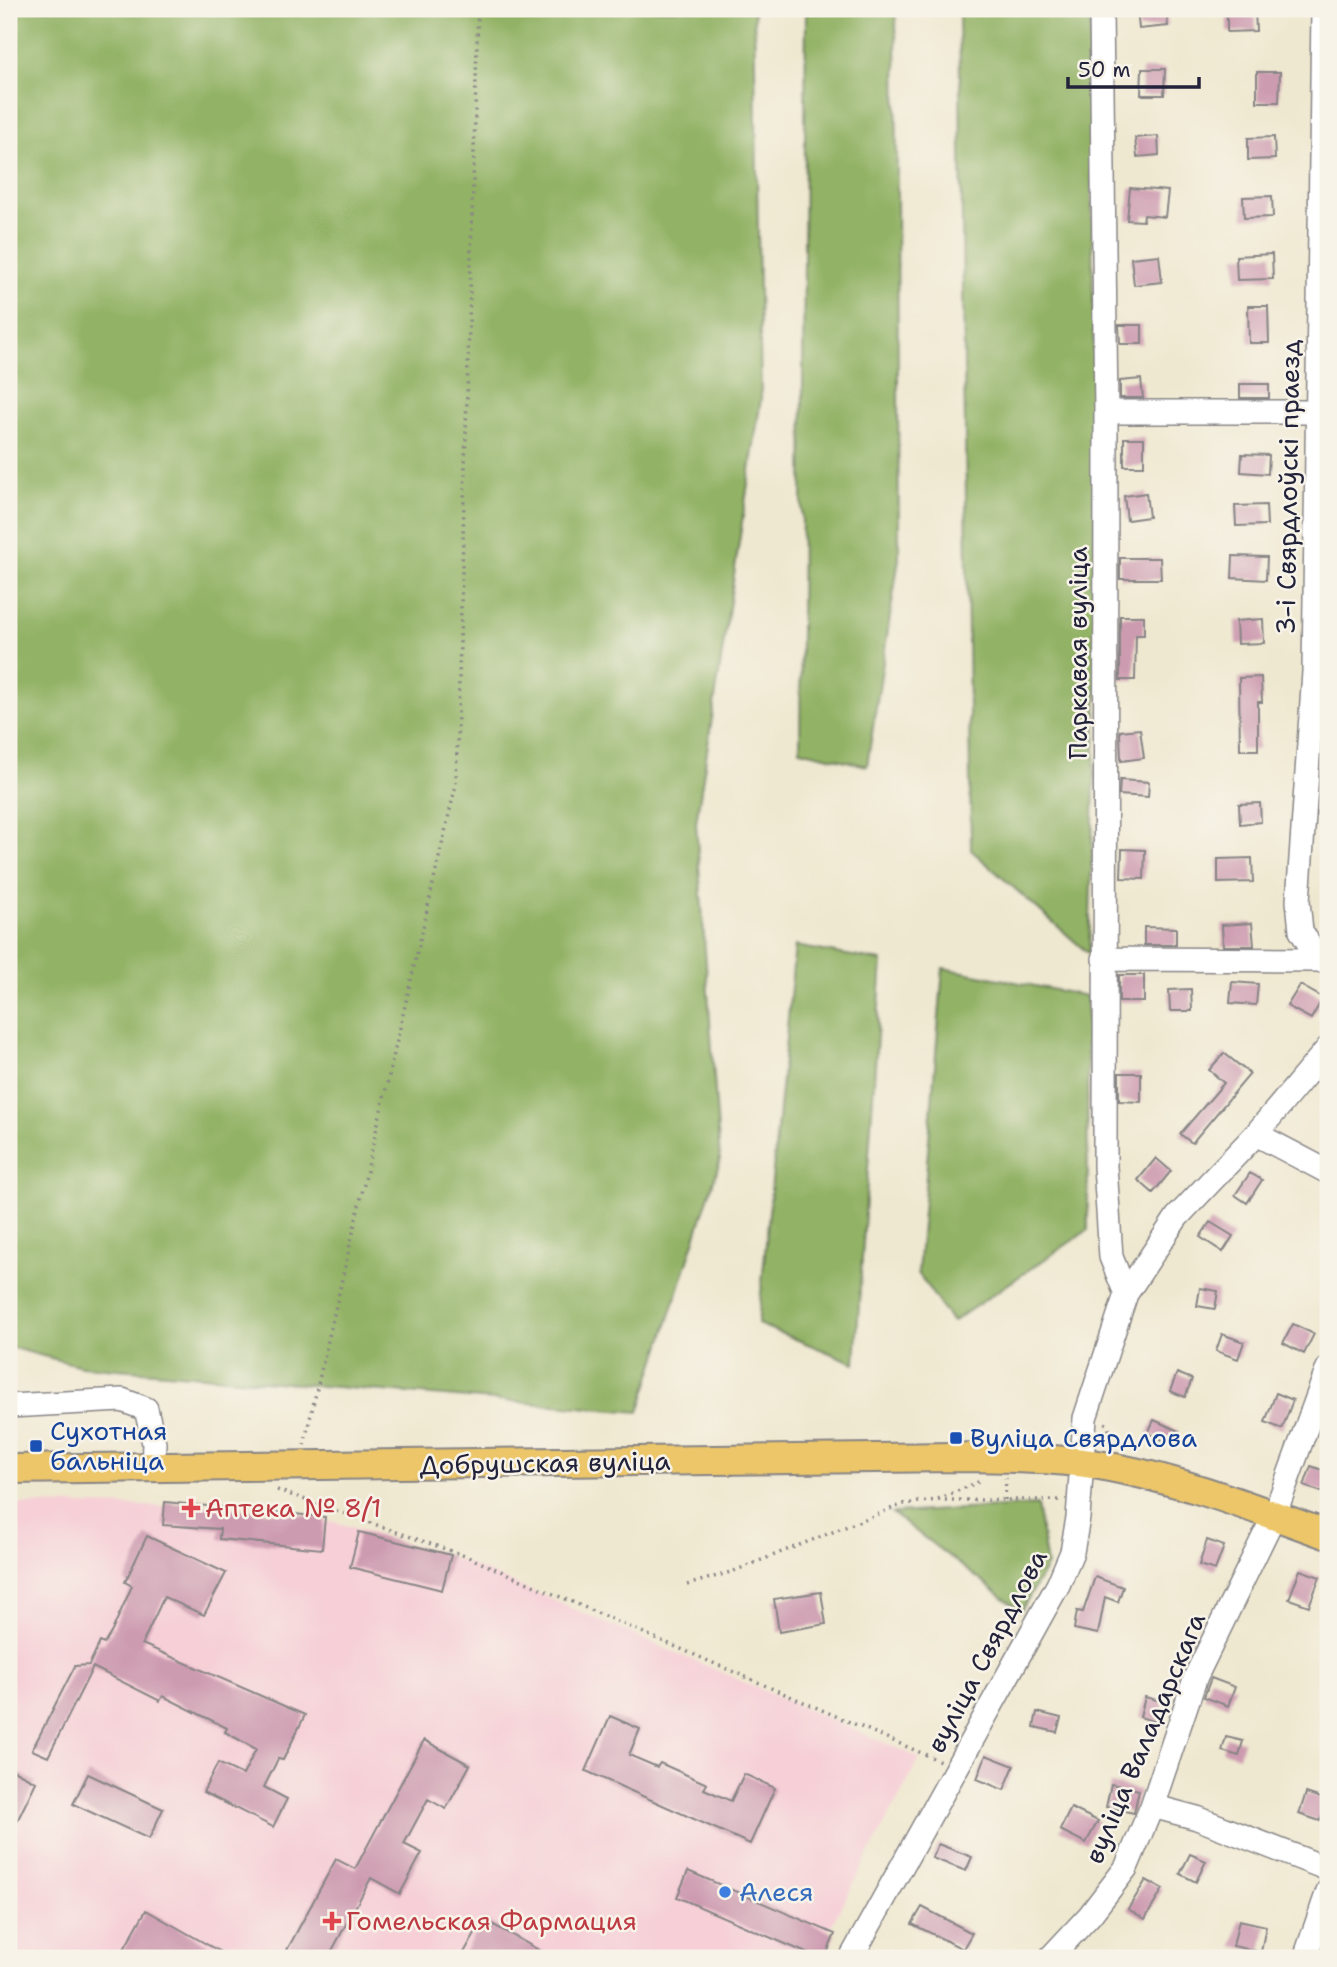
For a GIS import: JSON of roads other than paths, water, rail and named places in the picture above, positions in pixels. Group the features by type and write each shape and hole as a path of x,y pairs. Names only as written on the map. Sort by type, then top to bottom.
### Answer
{"main road":[{"name":"Добрушская вуліца","path":"9,1469 955,1457 1081,1463 1180,1484 1328,1535"}],"street":[{"name":"Паркавая вуліца","path":"1101,9 1106,412 1104,959 1107,1192 1111,1256 1126,1294"},
{"name":"3-і Свярдлоўскі праезд","path":"1322,9 1318,412 1321,672 1298,901 1301,931 1324,961"},
{"path":"1106,412 1318,412"},
{"path":"1104,959 1324,961"},
{"name":"вуліца Свярдлова","path":"851,1958 1058,1585 1072,1552 1085,1418 1126,1294 1177,1217 1256,1134 1328,1048"},
{"path":"1256,1134 1328,1172"},
{"name":"вуліца Валадарскага","path":"1050,1958 1090,1915 1126,1868 1152,1806 1196,1676 1274,1516 1328,1368"},
{"path":"9,1406 122,1400 146,1409 154,1443 153,1467"},
{"path":"1152,1806 1196,1818 1328,1869"},
{"path":"1305,1958 1328,1891"}],"place":[{"name":"Вуліца Свярдлова","path":"956,1438"},
{"name":"Сухотная бальніца","path":"36,1446"},
{"name":"Аптека № 8/1","path":"191,1508"},
{"name":"Алеся","path":"725,1892"},
{"name":"Гомельская Фармация","path":"332,1921"}]}
